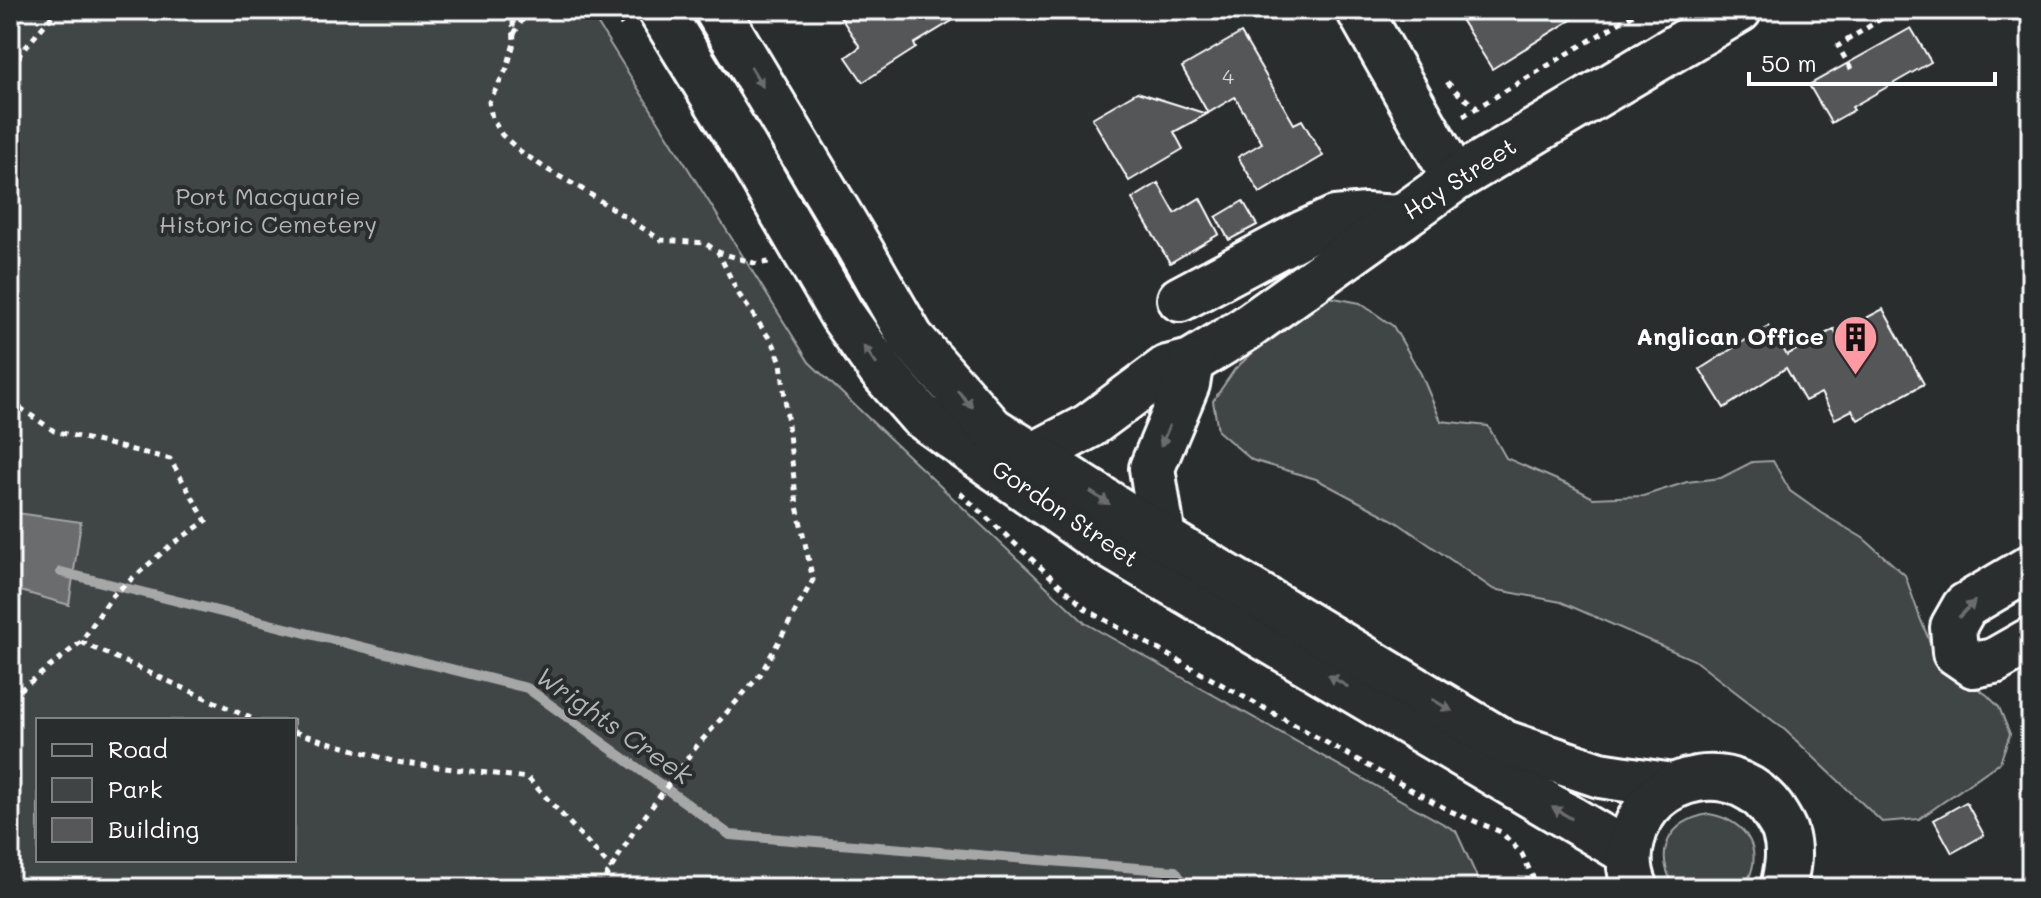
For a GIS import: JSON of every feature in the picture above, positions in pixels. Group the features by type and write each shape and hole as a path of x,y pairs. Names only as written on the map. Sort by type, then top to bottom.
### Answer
{"main road":[{"name":"Gordon Street","path":"660,10 747,150 842,315 880,369 920,415 1091,535 1632,871"},
{"name":"Gordon Street","path":"717,10 911,338 992,429 1163,538 1505,743 1600,775 1672,786"},
{"path":"1359,10 1455,179"},
{"name":"Hay Street","path":"1034,455 1089,426 1167,368 1191,362 1245,329 1455,179 1739,10"},
{"path":"1180,299 1335,219 1366,216 1400,218"},
{"path":"1163,538 1152,468 1187,384 1191,362"},
{"path":"2031,567 1965,606 1953,627 1955,652 1974,665 1994,661 2031,640"},
{"path":"1632,871 1635,826 1650,802 1672,786 1696,778 1724,778 1750,788 1771,807 1810,888"},
{"path":"1783,888 1789,860 1785,833"}],"path":[{"path":"10,93 20,54 57,10"},
{"path":"508,10 513,20 514,43 507,68 489,102 492,118 502,135 538,164 661,240 705,243 718,252 757,264 774,262"},
{"path":"513,35 528,10"},
{"path":"1464,116 1641,10"},
{"path":"1851,69 1838,46 1895,10"},
{"path":"10,162 16,189 10,212"},
{"path":"599,888 634,831 696,747 760,675 813,580 797,506 781,362 774,345 738,293 718,252"},
{"path":"10,401 54,431 170,459 206,521 171,545 112,596 81,642 10,698"},
{"path":"81,642 251,718"},
{"path":"296,733 396,762 528,778 612,869"}],"green space":[{"name":"Port Macquarie Historic Cemetery","path":"10,10 589,10 809,362 1085,623 1456,831 1482,888 10,888"},
{"path":"1329,297 1360,303 1393,326 1421,374 1441,421 1488,426 1506,458 1593,498 1643,496 1687,482 1721,478 1752,462 1773,461 1790,491 1863,538 1905,575 1938,662 1987,695 1999,707 2010,734 2000,762 1919,819 1882,822 1785,730 1694,660 1561,602 1493,589 1395,521 1316,479 1252,460 1218,431 1213,401 1235,369 1294,315"},
{"path":"1709,814 1734,823 1750,840 1753,863 1750,875 1743,888 1675,888 1665,862 1668,840 1683,823"}],"shaded area":[{"path":"10,512 81,522 69,605 10,588"}],"building":[{"path":"836,10 970,10 914,44 916,48 863,82 846,57 860,47"},
{"path":"1455,10 1587,10 1492,69"},
{"path":"1911,28 1931,62 1852,107 1854,110 1831,123 1809,85"},
{"path":"1241,33 1294,124 1302,120 1323,156 1260,193 1238,157 1262,143 1235,97 1208,113 1182,67"},
{"path":"1137,92 1207,114 1174,132 1183,149 1129,181 1092,118"},
{"path":"1158,183 1175,213 1200,198 1219,234 1170,263 1132,199"},
{"path":"1243,201 1257,225 1229,240 1216,217"},
{"name":"Anglican Office","path":"1883,309 1924,384 1858,420 1852,410 1835,419 1821,393 1805,401 1786,368 1724,408 1700,369 1768,326 1787,355 1834,329 1836,334"},
{"path":"1966,802 1984,835 1952,853 1934,820"}],"waterway":[{"name":"Wrights Creek","path":"61,572 527,688 730,835 1175,871 1187,888"}],"place":[{"name":"Anglican Office","path":"1855,376"}]}
